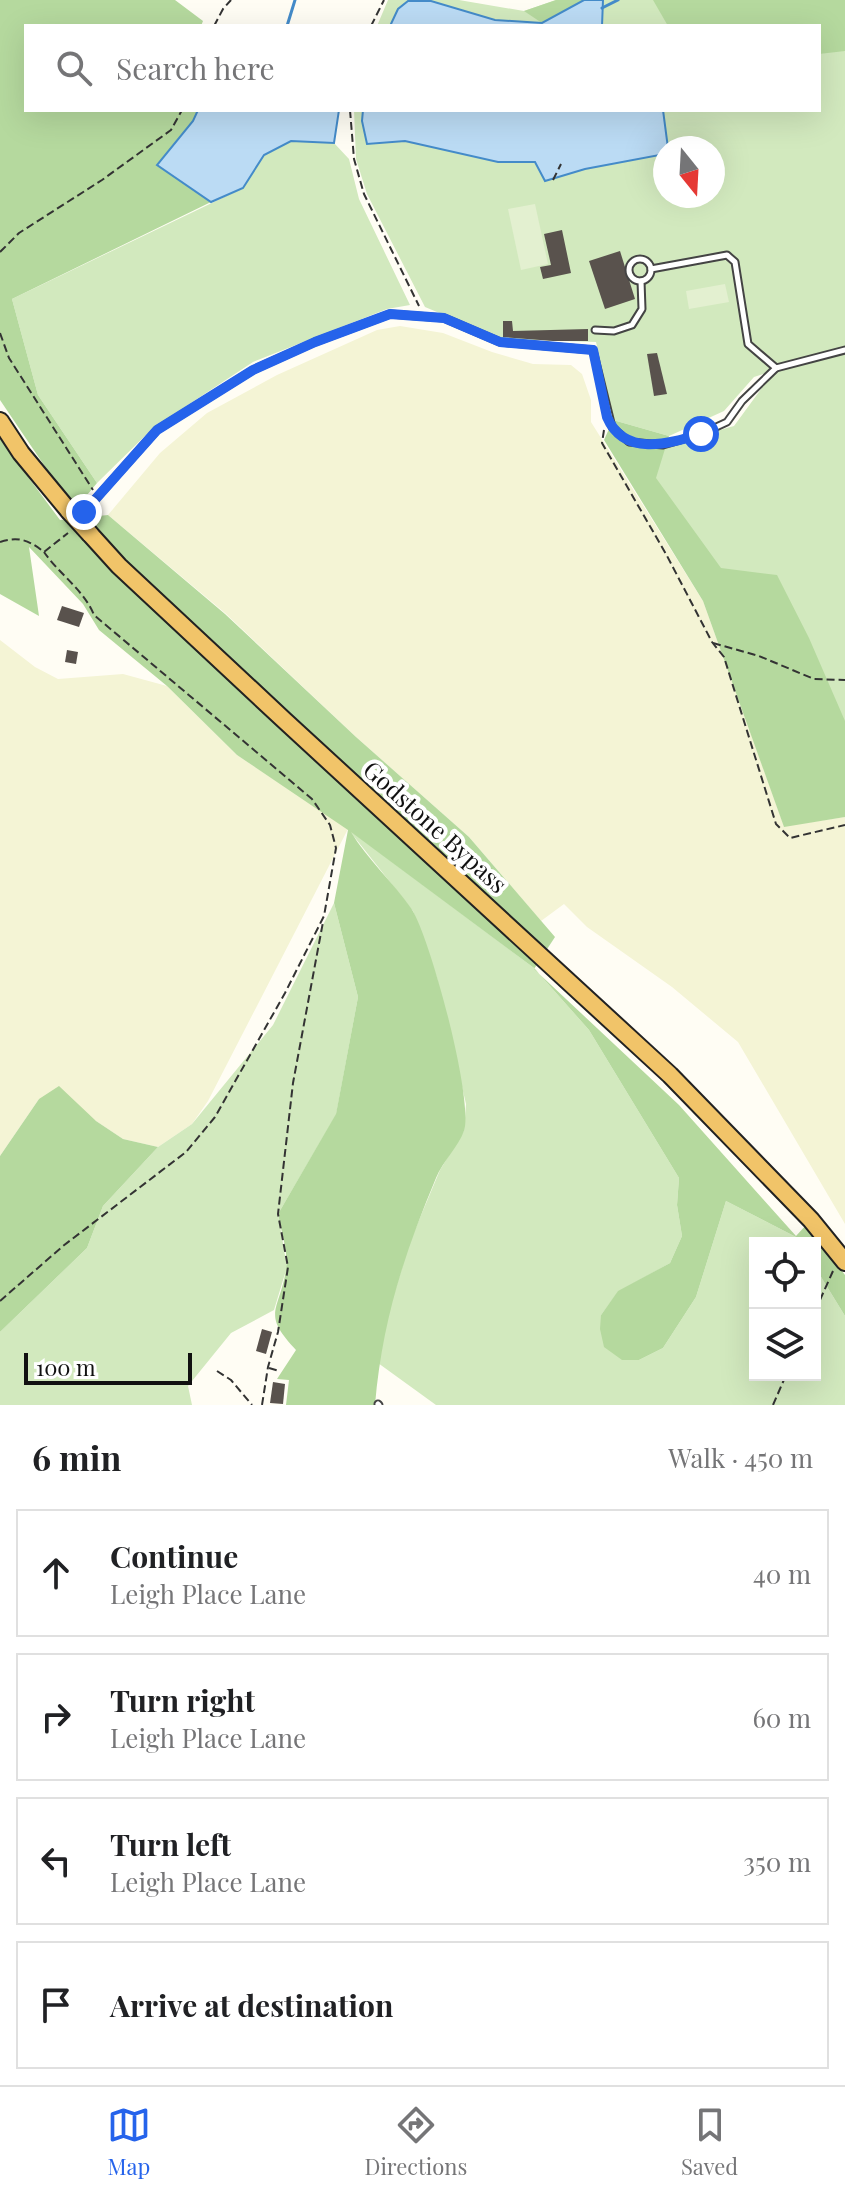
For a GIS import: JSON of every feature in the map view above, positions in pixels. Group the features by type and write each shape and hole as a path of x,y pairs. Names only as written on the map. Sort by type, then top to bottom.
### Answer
{"highway":[{"name":"Godstone Bypass","path":"0,421 21,453 77,511 90,534 119,566 670,1075 811,1220 842,1259"}],"lane":[{"path":"651,269 727,255 735,262 748,344 776,368"},
{"path":"643,260 651,269 649,277 641,281 630,274 633,262 643,260"},
{"path":"595,330 614,331 632,325 642,309 641,281"},
{"path":"77,511 98,498 157,430 253,370 315,342 390,314 444,318 500,342 593,350 607,417 612,427 629,442 663,445 701,434 727,422 742,401 776,368 845,350"}],"path":[{"path":"215,24 231,0"},
{"path":"372,24 384,0"},
{"path":"0,252 19,233 102,180 171,130 181,112"},
{"path":"350,112 354,159 364,194 424,316"},
{"path":"553,180 561,164"},
{"path":"0,333 9,358 98,498"},
{"path":"607,417 602,443 712,642 724,657 776,824 790,838 845,825"},
{"path":"44,552 68,533"},
{"path":"0,542 12,538 30,541 44,552 53,566 88,601 94,615 312,799 330,825 336,848 293,1083 278,1214 288,1267 262,1405"},
{"path":"712,642 759,656 814,679 845,680"},
{"path":"0,1301 63,1246 186,1152 215,1117 285,993 324,916"},
{"path":"816,1309 842,1259"},
{"path":"268,1367 279,1371"},
{"path":"217,1371 231,1380 252,1405"},
{"path":"773,1405 783,1381"}],"green space":[{"path":"0,0 175,0 203,21 202,24 24,24 24,112 197,112 157,165 211,202 12,299 38,395 97,483 78,506 50,474 0,400"},
{"path":"388,0 459,0 524,11 556,0 845,0 845,810 721,623 629,455 734,426 775,370 754,377 724,411 669,436 613,420 596,342 502,339 425,307 367,194 356,159 354,112 821,112 821,24 378,24"},
{"path":"556,0 584,0 542,23 524,11"},
{"path":"653,0 845,0 845,51 821,54 821,24 667,24"},
{"path":"291,141 334,143 349,159 359,199 410,305 387,309 253,362 153,428 97,483 38,395 12,299 243,188 264,155"},
{"path":"535,204 548,264 521,270 508,209"},
{"path":"725,284 729,302 689,309 686,291"},
{"path":"400,326 443,333 533,364 571,365 582,374 591,400 591,422 703,601 784,826 845,817 845,1224 738,1042 672,987 587,927 564,904 541,921 469,837 356,737 225,613 108,515 160,453 207,413 277,375 377,330"},
{"path":"613,420 669,436 656,478 721,568 777,575 809,638 845,721 845,817 784,827 703,601 604,440"},
{"path":"0,439 60,520 108,515 225,614 356,737 469,837 555,937 534,968 351,832 404,898 419,924 439,983 457,1054 465,1114 464,1131 436,1178 404,1261 383,1345 375,1405 286,1405 289,1380 277,1379 296,1350 285,1338 276,1320 275,1312 287,1264 278,1214 336,1114 358,997 334,903 348,830 237,755 167,686 99,630 83,604 29,547 39,616 0,594"},
{"path":"0,640 35,667 58,679 123,674 167,686 237,755 348,829 208,1101 192,1124 158,1147 123,1139 96,1121 39,1099 0,1156"},
{"path":"348,829 534,968 589,1030 679,1178 677,1205 682,1236 670,1263 618,1292 601,1315 639,1360 663,1348 696,1297 726,1201 796,1237 749,1237 749,1381 821,1381 821,1277 845,1316 845,1405 436,1405 378,1363 386,1321 409,1244 440,1170 464,1131 466,1104 437,978 413,911"},
{"path":"334,903 358,997 336,1115 278,1214 287,1267 274,1310 231,1333 188,1386 192,1405 0,1405 0,1332 87,1248 103,1206 158,1147 192,1124 273,1025"},
{"path":"539,974 679,1105 796,1236 807,1224 817,1237 796,1237 726,1201 696,1297 663,1348 639,1360 622,1360 604,1347 601,1315 618,1291 670,1263 682,1236 677,1205 679,1178 589,1030"},
{"path":"59,1086 96,1121 123,1139 158,1147 103,1206 87,1248 0,1332 0,1156 39,1099"},
{"path":"821,1243 845,1275 845,1316 821,1277"}],"water":[{"path":"584,0 603,0 602,24 391,24 398,9 408,1 431,1 495,20 542,23"},
{"path":"197,112 339,112 334,143 291,141 264,155 243,188 211,202 157,165"},
{"path":"363,112 663,112 666,136 653,136 653,156 585,169 545,181 535,162 498,162 405,141 367,144"}],"building":[{"path":"562,230 571,273 543,279 540,267 551,265 544,234"},
{"path":"620,251 635,299 605,309 589,261"},
{"path":"503,321 512,321 513,331 588,329 588,341 503,337"},
{"path":"657,353 667,394 654,396 647,354"},
{"path":"62,606 84,613 79,627 57,620"},
{"path":"67,650 78,652 76,664 65,662"},
{"path":"262,1329 272,1332 266,1354 256,1351"},
{"path":"273,1382 285,1384 283,1404 270,1403"}],"waterway":[{"path":"288,24 295,0"},
{"path":"602,8 618,0"}],"route":[{"path":"84,512 157,430 253,370 315,342 390,314 444,318 500,342 593,350 607,417 612,427 629,442 663,445 701,434"}]}
